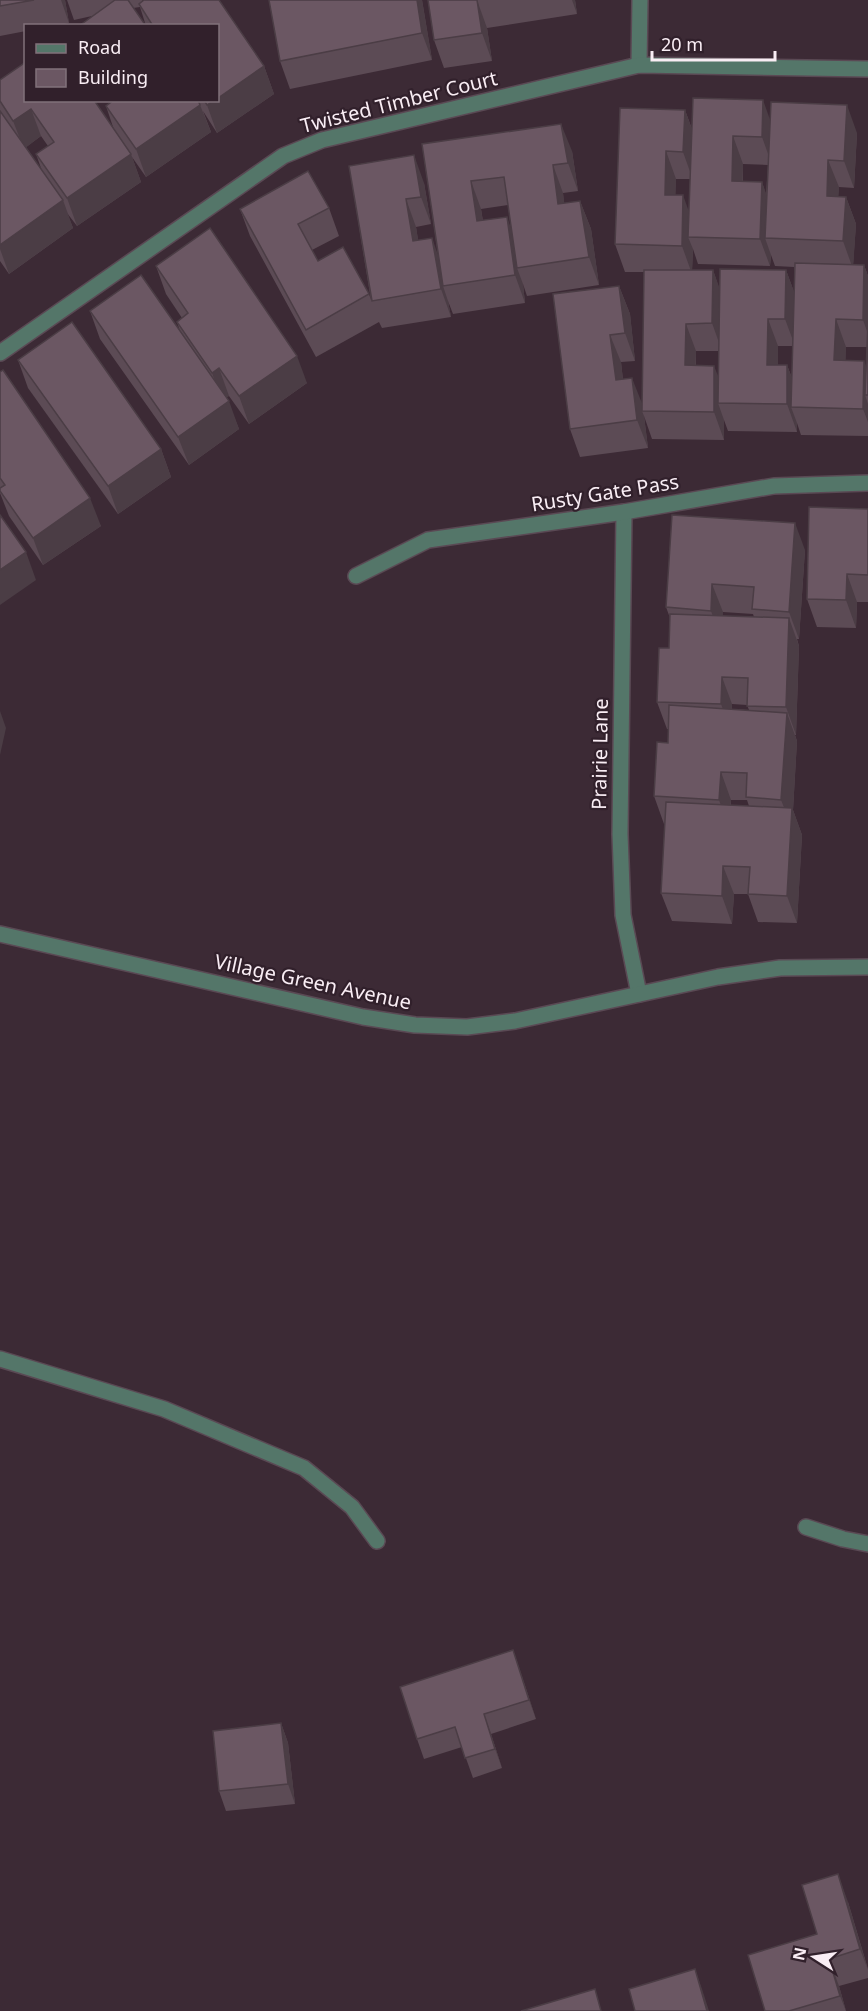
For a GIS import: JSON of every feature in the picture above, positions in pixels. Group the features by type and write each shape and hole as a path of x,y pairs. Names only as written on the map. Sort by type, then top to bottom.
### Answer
{"street":[{"path":"639,65 640,0"},
{"name":"Twisted Timber Court","path":"0,352 283,156 322,140 639,65 868,69"},
{"name":"Rusty Gate Pass","path":"356,576 428,540 624,512 774,486 868,483"},
{"name":"Prairie Lane","path":"624,512 620,834 623,915 639,994"},
{"name":"Village Green Avenue","path":"0,934 363,1017 415,1025 467,1027 515,1021 718,977 780,968 868,967"},
{"path":"0,1359 164,1409 304,1468 352,1507 377,1540"},
{"path":"806,1527 868,1544"}],"building":[{"path":"0,0 34,0 0,6"},
{"path":"115,0 128,0 145,24 82,24"},
{"path":"144,0 219,0 264,66 219,97 219,24 152,24 139,4"},
{"path":"269,0 417,0 422,33 280,61"},
{"path":"428,0 477,0 482,33 434,40"},
{"path":"24,63 24,102 95,102 131,154 67,198 36,154 54,142 31,109 13,121 0,101 0,80"},
{"path":"693,98 763,100 762,137 733,136 732,181 762,182 760,239 688,237"},
{"path":"111,102 199,102 200,105 136,149 106,106"},
{"path":"771,102 847,105 844,161 828,160 827,196 846,197 843,241 765,238"},
{"path":"620,108 685,110 683,152 666,151 665,195 683,195 682,246 615,244"},
{"path":"0,111 63,200 0,245"},
{"path":"561,124 568,163 553,165 558,204 580,201 589,257 517,268 504,177 471,181 477,221 507,217 515,275 443,286 422,144"},
{"path":"414,155 421,197 406,199 413,241 432,238 441,289 372,301 349,166"},
{"path":"308,171 329,208 298,224 318,261 343,247 369,294 306,330 240,209"},
{"path":"210,228 297,356 239,396 219,368 212,373 177,322 188,313 156,266"},
{"path":"795,263 864,265 863,320 836,319 834,360 864,361 863,409 791,407"},
{"path":"720,269 786,270 785,319 768,319 767,365 787,365 787,404 718,403"},
{"path":"644,270 713,270 712,323 686,324 685,365 714,366 714,412 642,411"},
{"path":"141,275 229,401 178,437 90,311"},
{"path":"619,286 625,333 610,335 616,380 632,378 637,420 570,429 553,294"},
{"path":"72,322 161,449 108,486 18,360"},
{"path":"868,323 868,395 865,395"},
{"path":"3,370 90,498 33,538 0,491 0,488 5,485 0,478 0,372"},
{"path":"809,507 868,509 868,575 847,574 846,600 807,599"},
{"path":"0,515 26,552 0,570"},
{"path":"672,515 795,523 789,612 752,609 754,587 712,584 711,611 666,607"},
{"path":"670,614 789,618 786,707 747,706 748,678 722,677 721,704 657,702 659,648 669,648"},
{"path":"669,705 787,713 781,800 746,797 747,773 721,772 719,800 654,796 657,742 668,743"},
{"path":"666,802 792,808 787,896 748,894 750,867 723,866 722,896 661,893"},
{"path":"513,1650 529,1700 484,1714 495,1749 465,1758 455,1727 417,1739 400,1687"},
{"path":"281,1723 288,1784 219,1791 213,1731"},
{"path":"838,1874 860,1949 829,1959 840,1996 789,2011 765,2011 748,1955 817,1934 802,1885"},
{"path":"695,1969 707,2011 635,2011 629,1989"},
{"path":"595,1989 601,2011 521,2011"}]}
